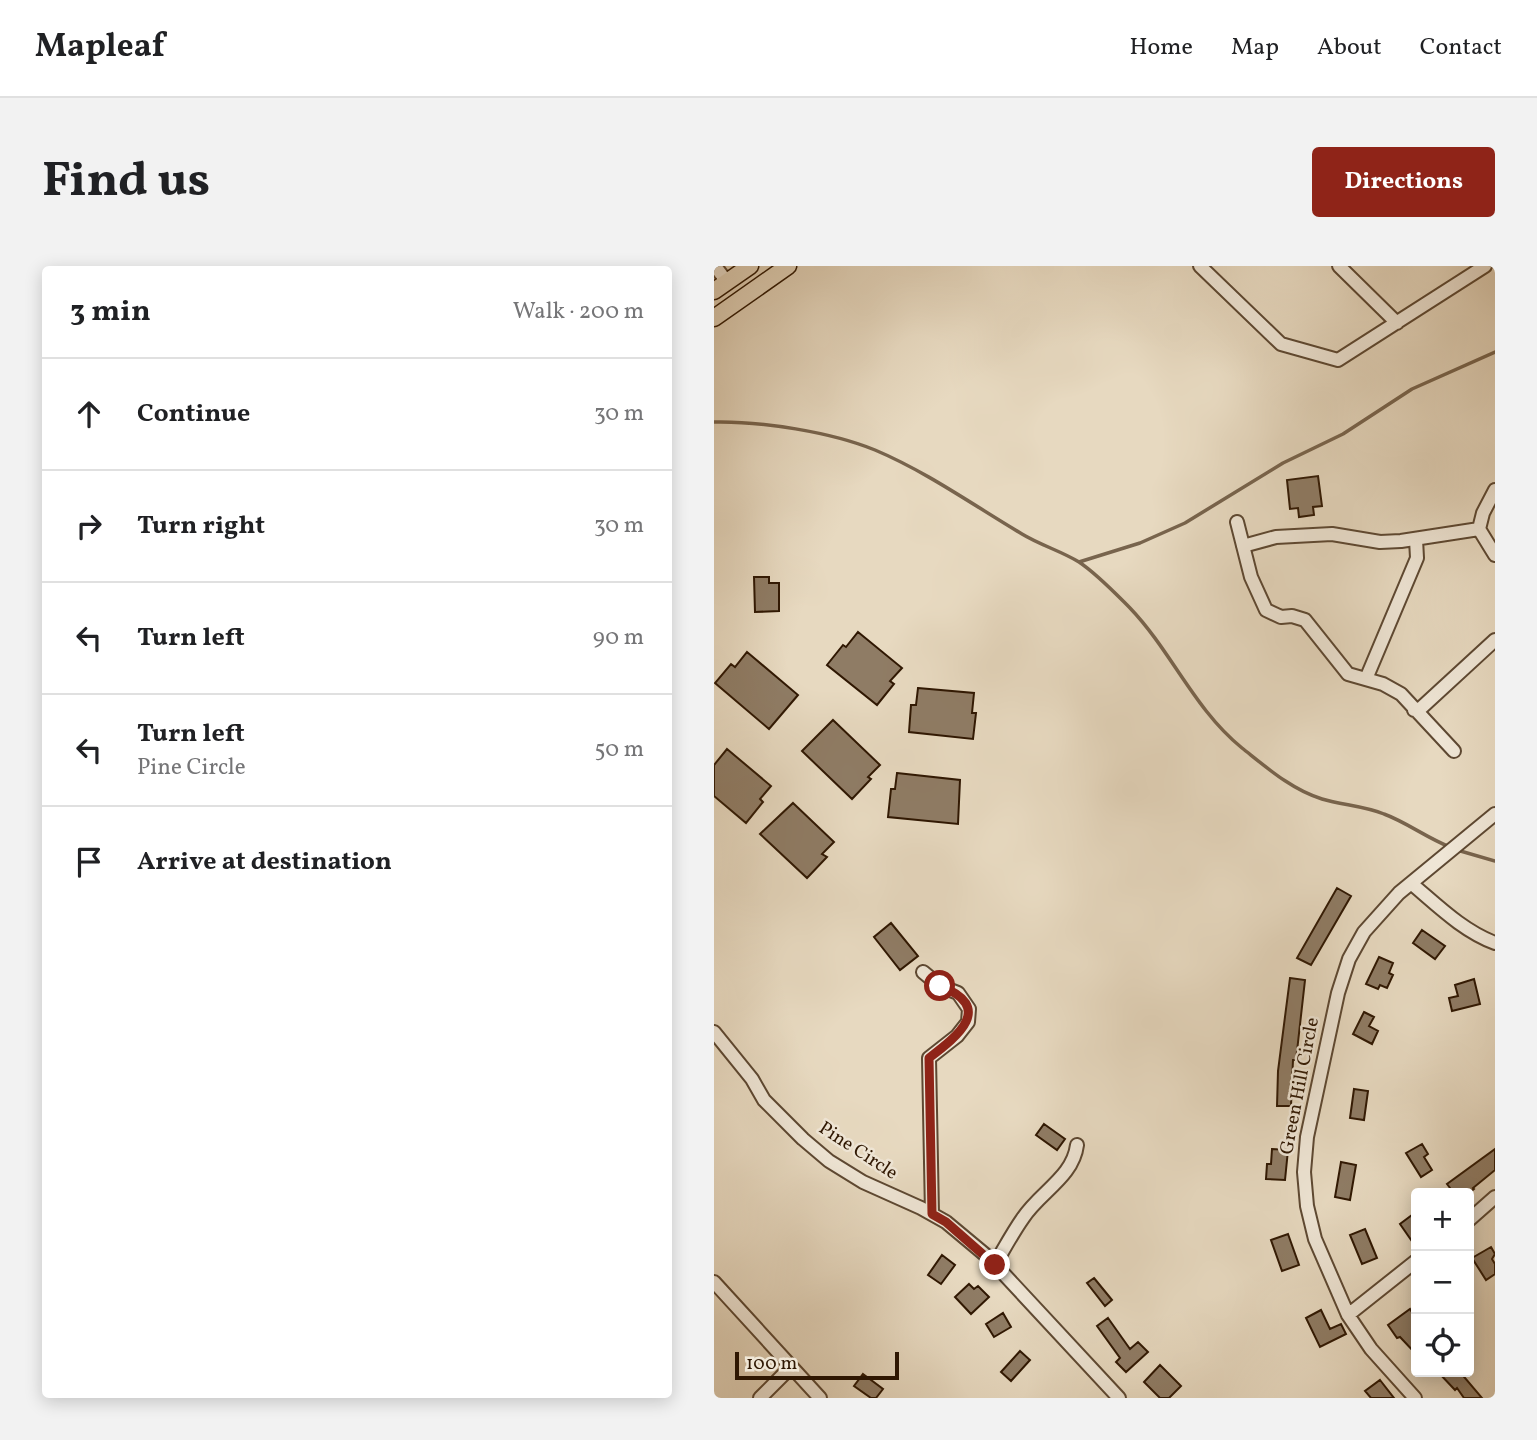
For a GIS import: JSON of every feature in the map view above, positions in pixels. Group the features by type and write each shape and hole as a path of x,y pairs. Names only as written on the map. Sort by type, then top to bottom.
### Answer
{"main road":[{"path":"721,287 750,266"},
{"path":"714,318 788,266"}],"street":[{"path":"715,266 721,287"},
{"path":"1200,266 1281,344 1338,360 1485,266"},
{"path":"1339,266 1396,323"},
{"path":"1495,490 1483,513 1479,529 1495,555"},
{"path":"1237,522 1251,578 1266,610 1281,617 1292,616 1305,620 1348,674 1383,684 1401,694 1454,751"},
{"path":"1243,546 1276,537 1332,534 1380,542 1479,529"},
{"path":"1366,679 1418,558 1416,539"},
{"path":"1414,710 1421,708 1495,640"},
{"name":"Green Hill Circle","path":"1415,1398 1371,1349 1348,1315 1315,1239 1307,1206 1304,1172 1307,1137 1330,1025 1349,959 1371,924 1399,893 1495,814"},
{"path":"1412,884 1462,926 1495,943"},
{"path":"923,972 940,986 958,993 969,1009 968,1022 957,1036 929,1058 932,1214"},
{"name":"Pine Circle","path":"714,1032 752,1079 764,1100 803,1139 829,1161 863,1182 946,1222 995,1265 1119,1398"},
{"path":"995,1265 1024,1216 1070,1168 1076,1157 1077,1145"},
{"path":"1474,1216 1495,1197"},
{"path":"1348,1315 1411,1265"},
{"path":"714,1282 820,1398"},
{"path":"760,1398 791,1367"}],"building":[{"path":"1318,476 1322,506 1313,507 1314,515 1299,517 1298,508 1290,509 1287,480"},
{"path":"754,577 769,577 769,583 779,583 779,611 755,612"},
{"path":"858,632 902,668 890,681 894,684 877,705 827,665"},
{"path":"747,652 798,695 769,729 715,683 731,664 735,667"},
{"path":"918,688 974,693 972,713 976,713 973,739 909,732 911,705 916,705"},
{"path":"833,720 880,765 852,799 802,751"},
{"path":"727,749 771,786 760,799 763,802 746,823 714,796 714,765"},
{"path":"897,773 960,780 958,824 888,817 891,789 895,789"},
{"path":"793,803 834,842 822,854 827,857 807,878 760,834"},
{"path":"1337,888 1351,896 1311,965 1297,958"},
{"path":"891,923 918,956 900,970 874,937"},
{"path":"1422,930 1445,946 1435,959 1413,943"},
{"path":"1379,957 1393,963 1389,973 1393,975 1387,988 1380,985 1378,989 1366,984"},
{"path":"1290,978 1305,980 1296,1060 1293,1060 1291,1106 1277,1106 1278,1071"},
{"path":"1474,979 1480,1004 1452,1011 1449,998 1458,996 1455,985"},
{"path":"1364,1012 1374,1017 1369,1026 1378,1031 1372,1044 1353,1034"},
{"path":"1354,1089 1368,1091 1364,1120 1350,1118"},
{"path":"1044,1124 1065,1139 1057,1150 1036,1135"},
{"path":"1422,1144 1428,1154 1424,1157 1432,1170 1421,1177 1406,1153"},
{"path":"1272,1149 1288,1150 1285,1180 1266,1179"},
{"path":"1495,1149 1495,1170 1473,1188 1450,1188 1447,1184"},
{"path":"1341,1162 1356,1165 1350,1200 1335,1197"},
{"path":"1411,1216 1411,1240 1400,1224"},
{"path":"1365,1229 1377,1258 1362,1264 1350,1235"},
{"path":"1288,1234 1299,1265 1282,1271 1271,1240"},
{"path":"1491,1247 1495,1254 1492,1259 1495,1274 1486,1280 1474,1257"},
{"path":"942,1255 955,1265 941,1284 928,1275"},
{"path":"1094,1278 1112,1300 1105,1306 1087,1283"},
{"path":"969,1284 974,1289 978,1286 989,1297 971,1314 955,1297"},
{"path":"1410,1309 1411,1349 1400,1337 1397,1338 1388,1325"},
{"path":"1321,1310 1330,1329 1341,1324 1346,1334 1320,1347 1306,1318"},
{"path":"1003,1313 1011,1327 994,1337 986,1324"},
{"path":"1108,1318 1130,1349 1138,1342 1148,1352 1126,1372 1116,1362 1120,1358 1097,1326"},
{"path":"1020,1351 1030,1360 1011,1381 1001,1372"},
{"path":"1160,1365 1181,1386 1169,1398 1160,1398 1144,1382"},
{"path":"863,1374 883,1389 876,1398 871,1398 854,1386"},
{"path":"1443,1377 1464,1377 1482,1398 1464,1398 1457,1388 1455,1390"},
{"path":"1380,1380 1394,1398 1371,1398 1365,1391"}],"waterway":[{"path":"1079,562 1140,543 1185,523 1283,463 1343,434 1412,389 1495,352"},
{"path":"714,422 753,423 796,429 875,450 931,479 1029,538 1079,562 1106,584 1145,625 1225,733 1270,770 1311,795 1384,814 1450,847"},
{"path":"1457,850 1495,861"}],"route":[{"path":"940,986 958,993 969,1009 968,1022 957,1036 929,1058 932,1214 946,1222 995,1265"}]}
